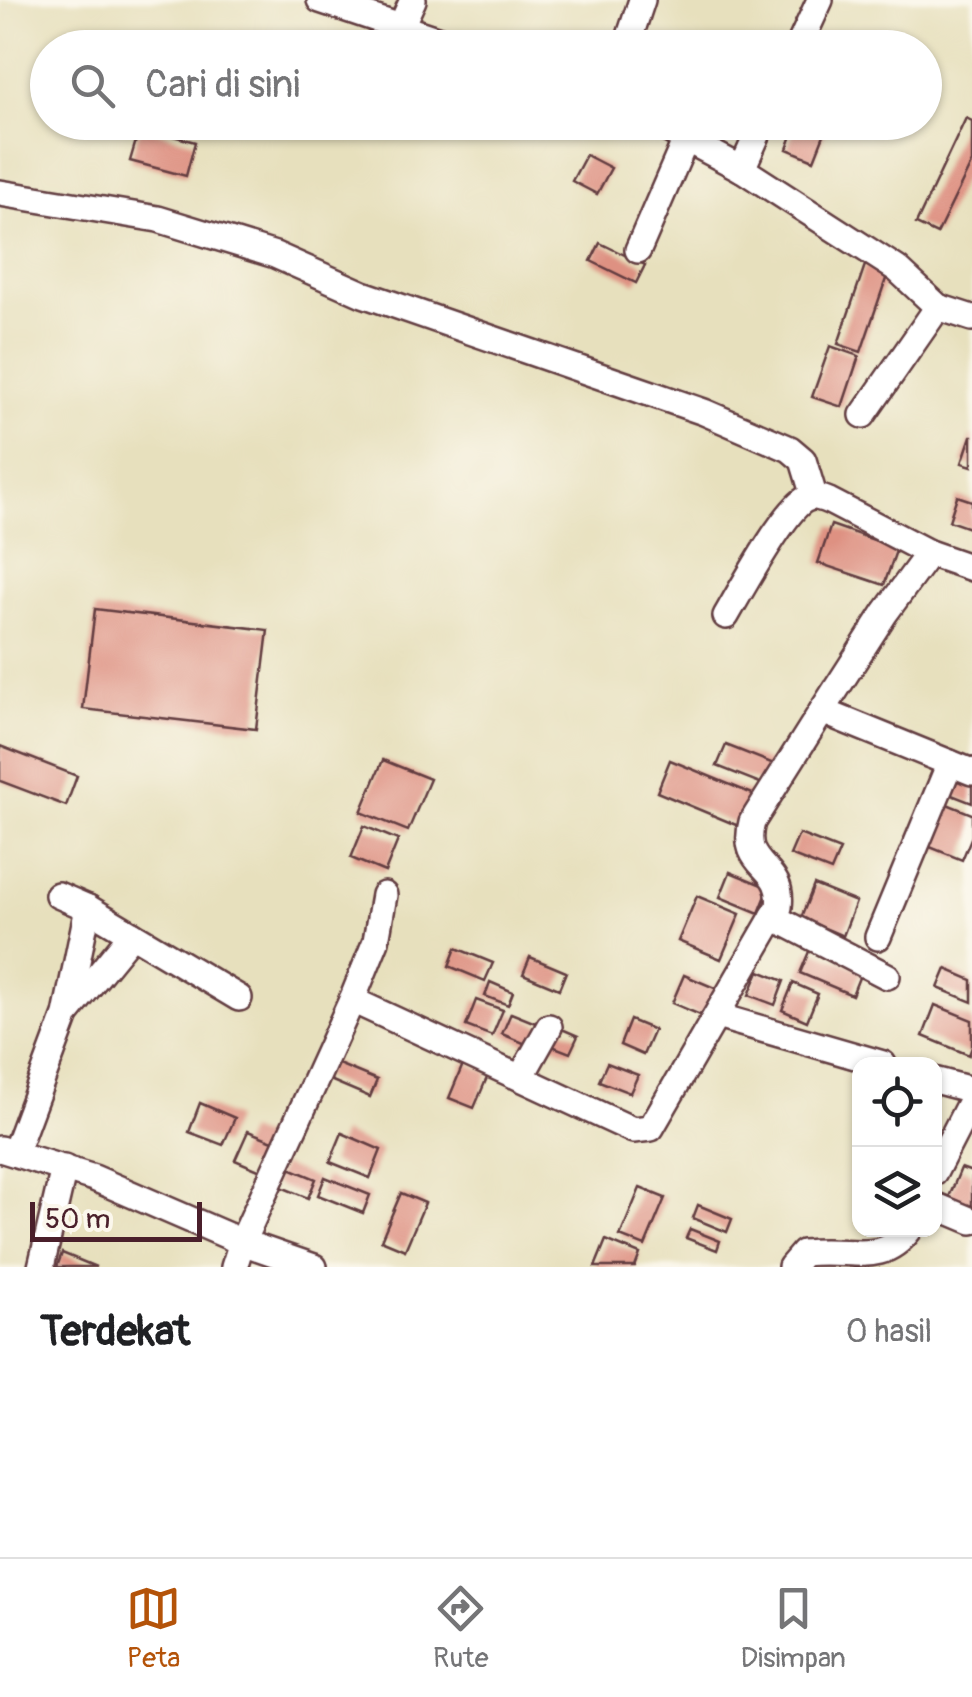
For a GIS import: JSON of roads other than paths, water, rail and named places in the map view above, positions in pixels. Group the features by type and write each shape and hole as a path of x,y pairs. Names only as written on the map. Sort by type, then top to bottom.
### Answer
{"street":[{"path":"320,0 412,30"},
{"path":"401,26 413,0"},
{"path":"632,30 642,0"},
{"path":"806,30 820,0"},
{"path":"638,250 686,140 742,169 897,269 938,306 972,318"},
{"path":"742,169 755,140"},
{"path":"0,193 158,219 275,256 364,294 704,412 790,448 802,460 814,496"},
{"path":"862,415 938,306"},
{"path":"726,616 793,512 802,500 814,496 928,553 972,568"},
{"path":"352,1000 633,1130 644,1131 657,1121 773,917 781,893 754,856 747,839 752,822 885,613 928,553"},
{"path":"822,711 961,768 878,937"},
{"path":"58,895 88,908 239,998"},
{"path":"238,1255 376,941 384,896"},
{"path":"88,908 66,1015 8,1150 64,1168 238,1255 314,1267"},
{"path":"773,917 886,976"},
{"path":"66,1015 132,934"},
{"path":"717,1016 859,1057"},
{"path":"521,1077 548,1027"},
{"path":"942,1082 972,1090"},
{"path":"942,1157 972,1099"},
{"path":"41,1267 64,1168"},
{"path":"942,1208 972,1221"},
{"path":"790,1267 803,1253 814,1252 870,1266 883,1264 900,1252 906,1237"}]}
